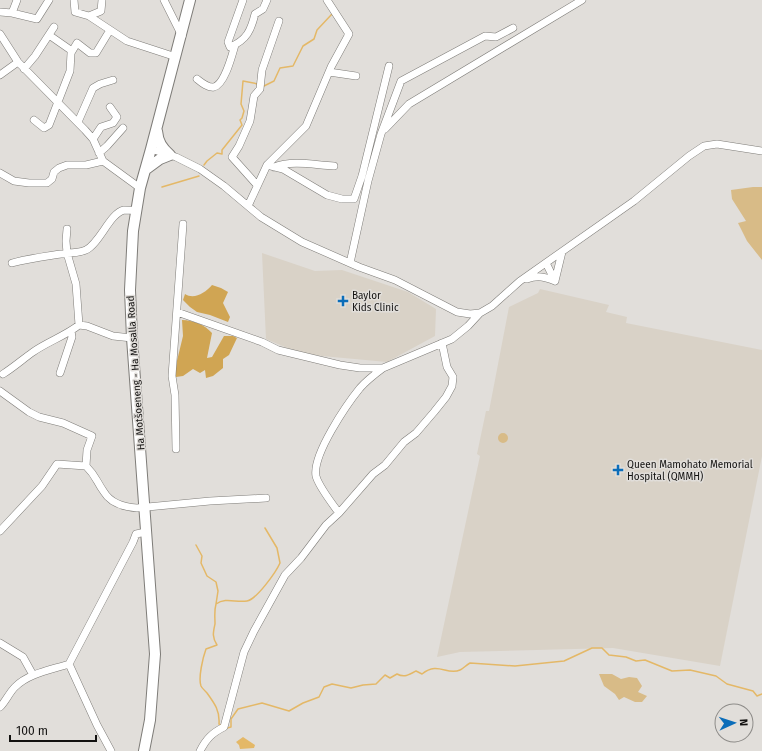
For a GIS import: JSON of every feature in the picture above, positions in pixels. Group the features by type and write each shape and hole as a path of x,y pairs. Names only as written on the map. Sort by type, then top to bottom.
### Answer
{"main road":[{"name":"Ha Motšoeneng - Ha Mosalla Road","path":"144,751 150,720 155,654 132,338 130,290 133,231 140,188 182,36 190,0"},
{"path":"145,170 160,159 170,156 160,144 157,129"}],"street":[{"path":"12,13 17,0"},
{"path":"0,12 38,19 49,0"},
{"path":"74,0 74,12 89,16 127,41 176,57"},
{"path":"89,16 101,12 102,0"},
{"path":"164,0 182,36"},
{"path":"243,0 228,42 230,47 235,45 250,33 256,14 263,9 267,0"},
{"path":"248,206 257,185 270,166 306,126 329,72 349,34 327,0"},
{"path":"381,134 409,104 582,0"},
{"path":"257,185 232,157 239,146 250,121 254,96 260,89 262,70 279,21"},
{"path":"24,69 35,56 54,27"},
{"path":"350,263 368,181 381,134 401,81 485,36 496,36 513,28"},
{"path":"34,120 44,128 48,125 53,116 57,102 70,71 72,51 77,43 90,53 96,53 110,30"},
{"path":"0,34 24,69 78,122 92,139 103,161 140,188"},
{"path":"49,35 72,51"},
{"path":"197,80 207,86 214,87 220,84 225,75 235,45"},
{"path":"0,75 18,62"},
{"path":"270,166 283,169 327,195 342,199 354,199 362,176 389,66"},
{"path":"329,72 356,76"},
{"path":"78,122 93,88 113,80"},
{"path":"92,139 101,127 113,124 117,117 110,107"},
{"path":"99,152 108,146 124,128"},
{"path":"339,513 316,476 317,465 328,438 346,408 360,388 372,376 383,368 452,339 480,313 492,306 520,281 634,201 689,156 704,146 717,144 762,151"},
{"path":"151,149 176,157 200,169 261,217 302,242 350,263 395,280 457,312 470,314 480,313"},
{"path":"0,173 14,181 47,183 52,179 54,172 59,168 68,165 86,165 103,161"},
{"path":"270,166 294,163 334,166"},
{"path":"12,263 29,258 86,250 98,240 103,230 116,214 123,210 136,211"},
{"path":"176,448 175,395 172,376 184,224"},
{"path":"67,229 67,253 76,284 79,325"},
{"path":"555,282 562,252"},
{"path":"546,263 555,282"},
{"path":"520,281 535,276 555,282"},
{"path":"177,312 262,342 278,350 340,365 360,368 383,368"},
{"path":"3,374 34,351 79,325 87,326 113,336 132,338"},
{"path":"60,373 72,337 71,331"},
{"path":"200,751 204,742 212,733 224,727 244,652 285,575 301,558 326,525 339,513 373,474 385,465 404,442 416,433 446,397 452,386 453,376 447,367 442,343"},
{"path":"0,391 29,412 39,417 63,423 92,436 87,450 86,466"},
{"path":"1,529 42,486 57,464 86,466 95,474 110,500 127,507 137,508 210,501 266,498"},
{"path":"0,707 19,683 33,675 70,664 136,534 146,532"},
{"path":"0,643 23,657 33,675"},
{"path":"70,664 97,725 111,751"}],"shaded area":[{"path":"762,187 762,260 747,241 738,223 746,221 732,199 731,190"},
{"name":"Baylor Kids Clinic","path":"262,253 315,271 342,270 408,292 436,309 435,336 387,362 299,353 266,339"},
{"path":"212,285 228,292 223,303 230,317 228,322 197,312 183,300 185,294 188,296 199,295"},
{"name":"Queen Mamohato Memorial Hospital (QMMH)","path":"540,289 609,305 606,312 627,317 626,323 762,350 762,456 720,666 613,648 460,652 437,657 480,456 477,454 486,411 489,411 509,307 538,293"},
{"path":"182,320 198,324 212,333 207,358 212,357 224,336 233,336 237,338 229,355 223,359 223,368 213,376 206,378 205,370 200,373 193,369 183,376 176,377 175,369 183,336"},
{"path":"501,433 505,433 507,434 507,442 501,443 498,440 498,436"},
{"path":"599,674 612,674 621,679 629,677 637,678 642,686 638,692 647,696 642,702 635,702 624,697 619,700 615,694 604,686"},
{"path":"243,737 255,745 254,748 240,749 236,742"}],"waterway":[{"path":"264,86 274,81 280,68 293,66 303,46 314,39 317,30 332,14"},
{"path":"204,165 217,153 222,154 222,150 242,125 240,120 244,111 241,104 243,81 258,84"},
{"path":"162,187 199,176"},
{"path":"221,726 219,724 219,715 216,708 210,697 201,686 200,673 202,662 206,649 217,645 213,635 216,604 224,601 247,601 251,599 266,585 280,563 277,548 265,528"},
{"path":"196,545 202,556 201,563 207,576 216,582 218,591 216,604"},
{"path":"227,728 231,727 231,719 238,709 262,703 289,711 303,703 319,697 324,687 332,684 351,688 376,684 385,675 390,678 397,674 404,676 416,671 422,674 433,669 455,671 470,663 515,666 564,661 592,648 602,648 609,655 626,657 636,661 645,660 672,671 690,670 716,676 727,684 753,691 757,696 762,694"}],"place":[{"name":"Baylor Kids Clinic","path":"343,301"},
{"name":"Queen Mamohato Memorial Hospital (QMMH)","path":"618,470"}]}
